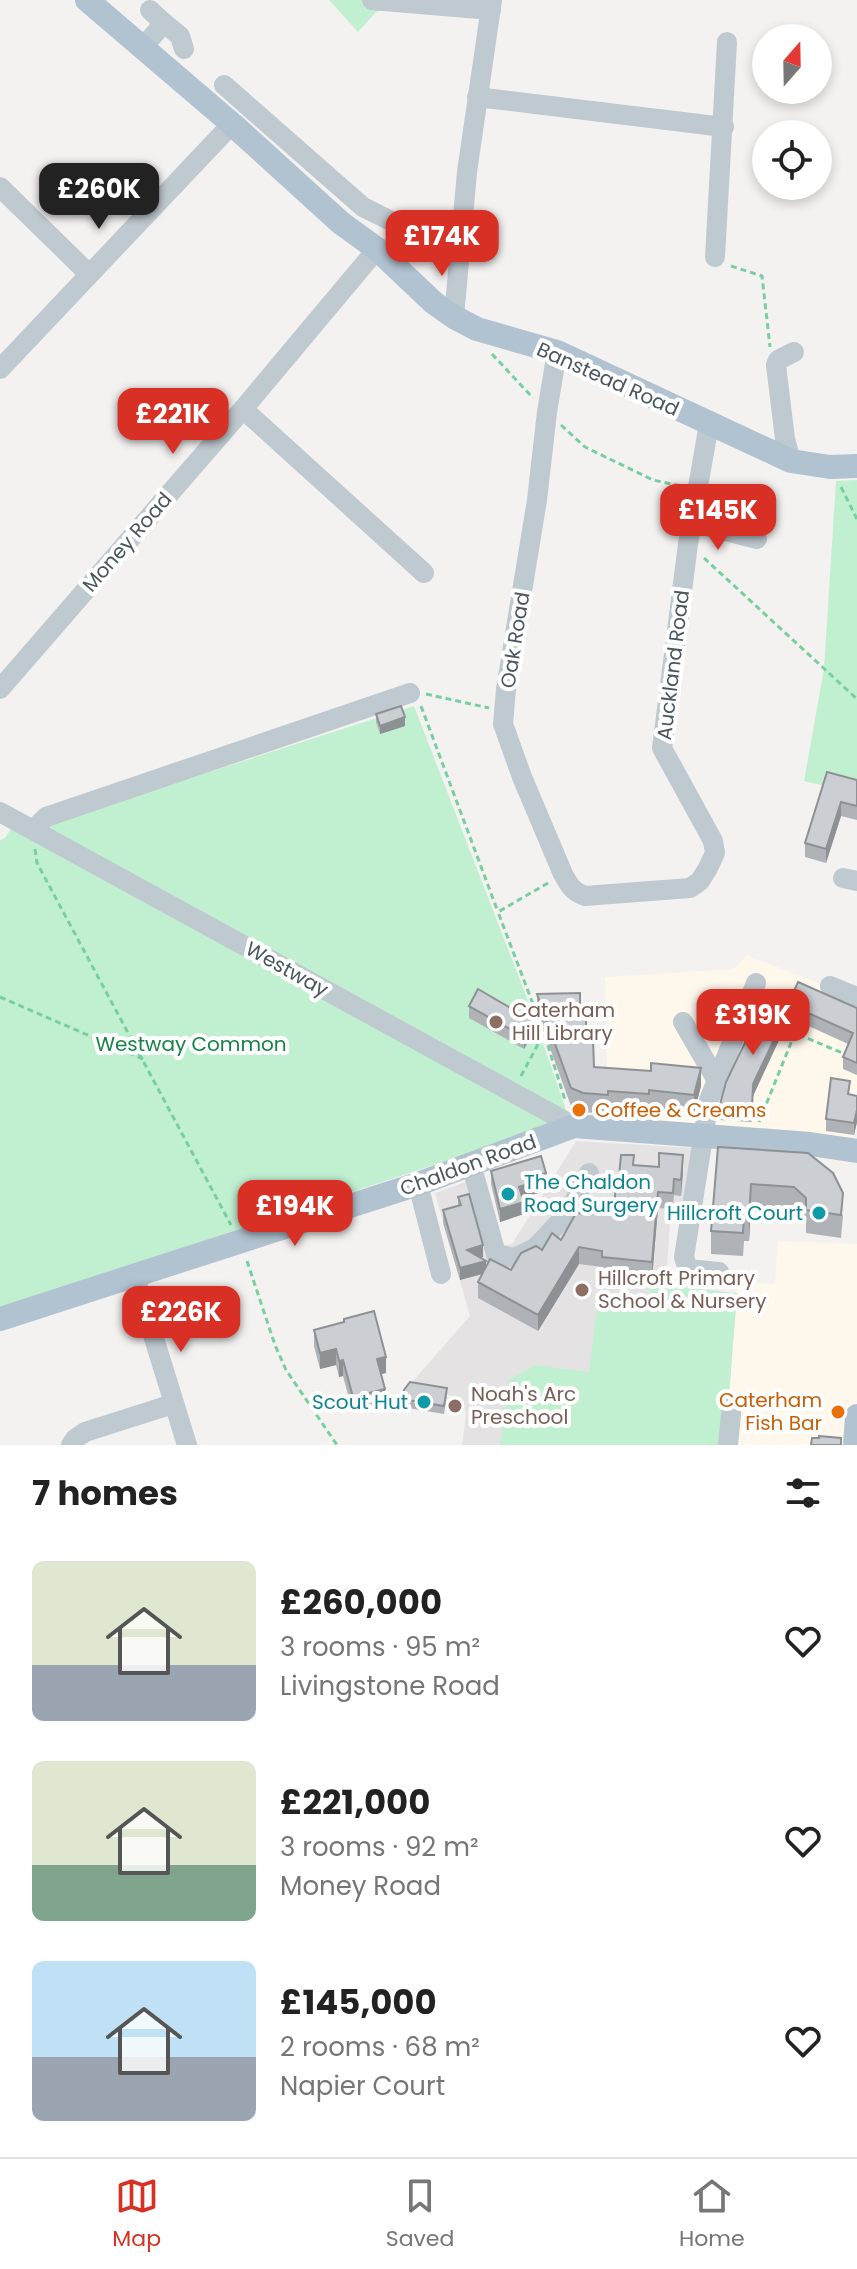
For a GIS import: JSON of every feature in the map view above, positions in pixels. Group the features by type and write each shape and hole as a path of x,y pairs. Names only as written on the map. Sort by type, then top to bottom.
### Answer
{"main road":[{"name":"Banstead Road","path":"87,0 232,124 341,223 377,249 434,303 454,317 477,329 557,352 791,461 830,467 857,466"},
{"name":"Chaldon Road","path":"0,1319 418,1184 574,1126 601,1122 857,1151"},
{"path":"855,1445 857,1416"}],"street":[{"path":"372,0 492,5 477,97 454,317"},
{"path":"143,47 157,16 180,36 184,49"},
{"path":"715,257 727,42"},
{"path":"224,85 363,207 393,222 462,227"},
{"path":"477,97 724,127"},
{"path":"0,369 232,124"},
{"path":"0,187 89,274"},
{"name":"Money Road","path":"0,689 377,249"},
{"name":"Oak Road","path":"557,352 503,724 563,874"},
{"path":"791,461 785,439 776,365 778,360 794,352"},
{"path":"243,409 424,573"},
{"name":"Auckland Road","path":"563,874 576,893 585,896 690,888 700,881 715,853 706,827 662,748 691,522 709,424"},
{"path":"691,522 757,539"},
{"path":"33,830 46,817 413,692"},
{"name":"Westway","path":"0,812 574,1126"},
{"path":"719,1272 688,1269 684,1257 709,1100 756,983"},
{"path":"830,986 857,997"},
{"path":"683,1022 716,1079"},
{"path":"471,1164 496,1254 514,1258 535,1248 568,1213 589,1173"},
{"path":"418,1184 441,1274"},
{"path":"135,1277 187,1445"},
{"path":"71,1445 85,1432 173,1404"},
{"path":"728,1445 732,1404"}],"path":[{"path":"715,257 718,261 762,276 771,350"},
{"path":"493,355 585,447 653,480 697,489"},
{"path":"830,467 857,519"},
{"path":"688,544 857,699"},
{"path":"413,692 505,711"},
{"path":"413,692 544,1033 574,1126"},
{"path":"33,830 37,863 240,1241 286,1370 337,1445"},
{"path":"498,912 563,874"},
{"path":"0,997 143,1059"},
{"path":"512,1093 544,1033"},
{"path":"751,1140 795,1033 857,1060"}],"shaded area":[{"path":"747,955 821,984 820,988 857,1003 855,1135 849,1139 608,1117 605,977 733,969"},
{"name":"Hillcroft Primary School & Nursery","path":"576,1141 694,1148 687,1221 670,1220 666,1285 737,1293 725,1445 462,1445 466,1414 462,1397 406,1389 470,1316 435,1193 479,1177 500,1246 512,1244"},
{"path":"778,1241 857,1244 857,1445 725,1445 737,1282 775,1284"}],"green space":[{"path":"329,0 399,0 402,3 376,12 358,32"},
{"path":"857,480 857,794 804,781 824,669 836,481"},
{"name":"Westway Common","path":"414,706 532,1011 566,1110 555,1125 0,1308 0,840 11,829 48,822 135,796"},
{"path":"650,1285 737,1293 725,1445 500,1445 509,1380 535,1365 589,1372 597,1305 648,1312"}],"building":[{"path":"401,706 405,717 380,726 376,714"},
{"path":"827,772 857,780 857,806 841,802 826,849 805,843"},
{"path":"798,982 857,1008 857,1063 843,1057 853,1033 788,1004"},
{"path":"478,989 533,1021 524,1037 469,1006"},
{"path":"580,993 580,1017 586,1017 586,1039 593,1039 594,1067 651,1071 651,1063 701,1068 694,1095 649,1090 649,1094 608,1091 608,1095 583,1093 571,1088 537,994"},
{"path":"767,997 789,1008 753,1084 752,1110 719,1108 726,1082"},
{"path":"831,1078 850,1081 848,1094 857,1096 854,1123 826,1119"},
{"path":"718,1147 808,1153 833,1173 843,1193 841,1215 806,1210 806,1198 794,1187 751,1184 749,1218 744,1217 743,1233 711,1231"},
{"path":"659,1153 683,1155 681,1180 674,1179 673,1193 658,1192 652,1262 602,1257 602,1251 579,1247 538,1315 478,1282 490,1259 511,1270 521,1253 536,1246 542,1250 552,1233 561,1240 576,1213 613,1214 621,1155 634,1155 633,1165 659,1167"},
{"path":"541,1156 546,1173 540,1175 541,1180 519,1187 524,1202 500,1209 491,1171"},
{"path":"469,1194 483,1245 467,1250 486,1261 460,1268 443,1210 461,1205 458,1197"},
{"path":"374,1311 386,1357 377,1359 385,1389 353,1397 343,1360 339,1361 336,1349 320,1353 314,1330"},
{"path":"410,1382 447,1388 444,1406 402,1399"},
{"path":"812,1438 841,1438 841,1445 811,1445"}],"place":[{"name":"Caterham Hill Library","path":"496,1022"},
{"name":"Coffee & Creams","path":"579,1110"},
{"name":"The Chaldon Road Surgery","path":"508,1194"},
{"name":"Hillcroft Court","path":"819,1213"},
{"name":"Hillcroft Primary School & Nursery","path":"582,1290"},
{"name":"Scout Hut","path":"424,1402"},
{"name":"Noah's Arc Preschool","path":"455,1406"},
{"name":"Caterham Fish Bar","path":"838,1412"}]}
